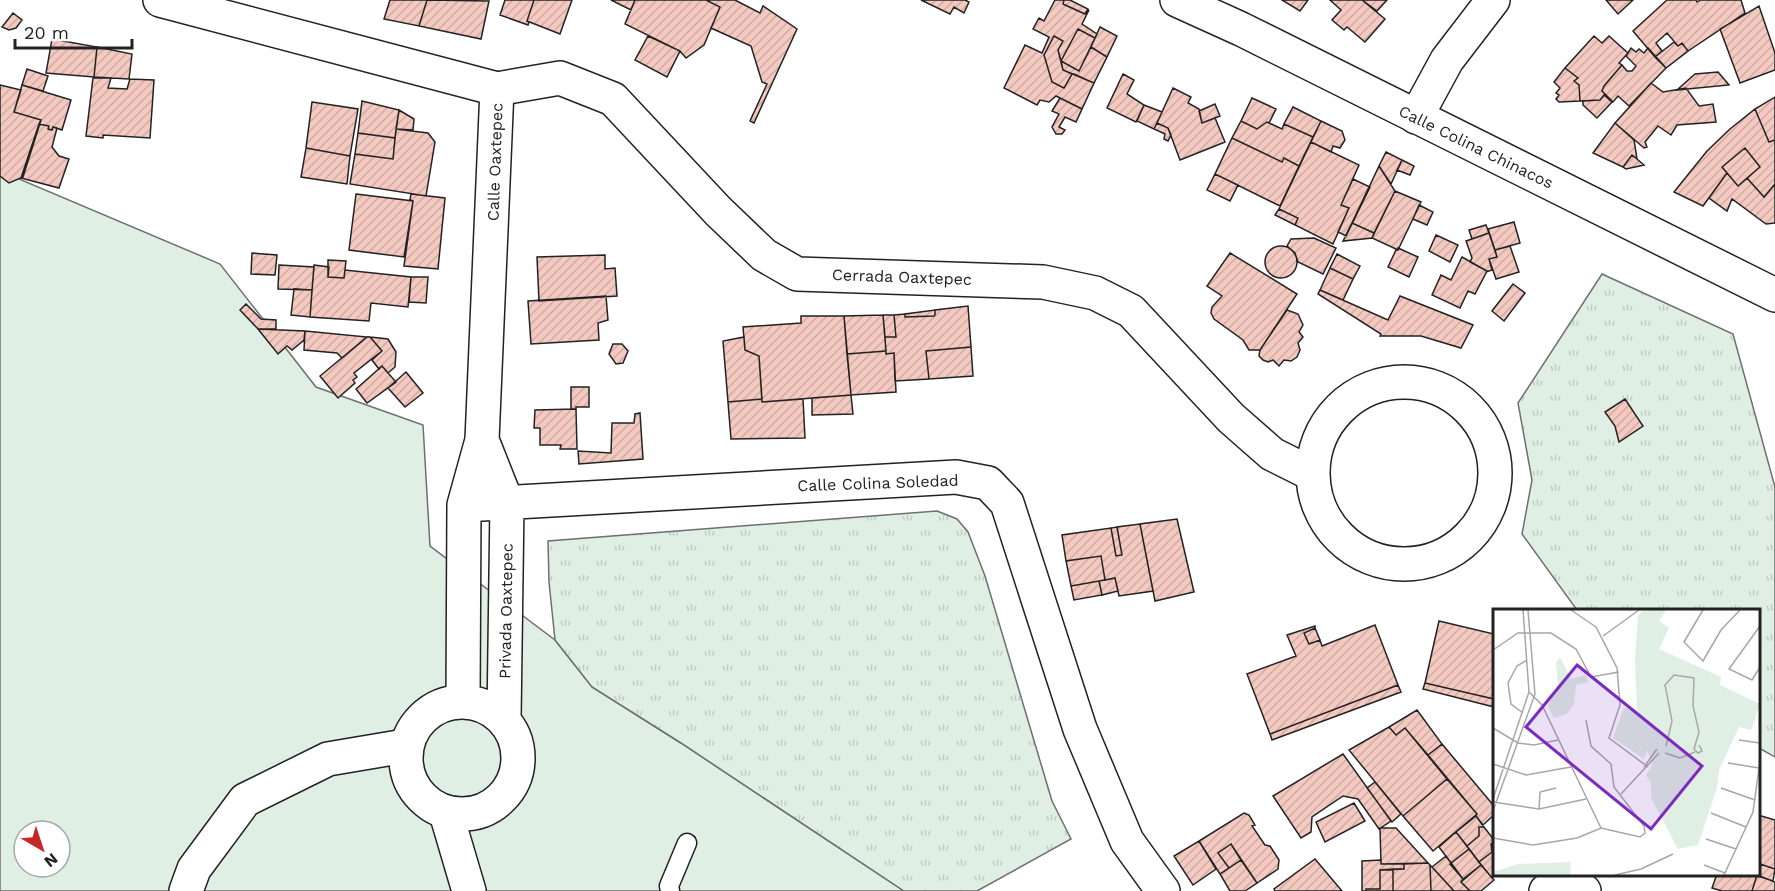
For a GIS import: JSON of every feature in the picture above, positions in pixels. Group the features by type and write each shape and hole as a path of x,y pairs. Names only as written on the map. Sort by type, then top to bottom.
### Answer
{"street":[{"name":"Calle Oaxtepec","path":"160,0 497,89 482,440 464,505"},
{"name":"Calle Colina Chinacos","path":"1177,0 1241,29 1775,295"},
{"path":"1416,117 1447,60 1493,0"},
{"name":"Cerrada Oaxtepec","path":"497,89 560,78 613,99 764,255 798,274 1043,282 1095,293 1131,311 1231,418 1272,454 1312,474"},
{"path":"1410,381 1440,387 1465,404 1484,427 1495,455 1495,486 1486,515 1467,540 1443,556 1413,564 1383,562 1355,551 1332,531 1317,504 1312,474 1316,445 1330,417 1353,397 1380,384 1410,381"},
{"name":"Calle Oaxtepec","path":"482,440 507,503"},
{"name":"Calle Colina Soledad","path":"464,505 956,477 988,483 1007,504 1080,729 1127,841 1163,891"},
{"name":"Privada Oaxtepec","path":"504,719 507,503"},
{"path":"463,701 464,505"},
{"path":"463,701 486,705 504,719 518,745 517,774 501,799 476,813 446,813 421,798 406,772 405,746 417,722 437,706 463,701"},
{"path":"186,891 194,869 245,800 328,759 405,746"},
{"path":"446,813 470,891"},
{"path":"1546,891 1566,879 1584,891"}],"lane":[{"path":"670,891 669,886 687,843"}],"green space":[{"path":"0,171 220,264 316,387 423,425 430,546 555,640 592,687 681,743 904,891 0,891"},
{"path":"1602,274 1733,334 1775,487 1775,757 1760,749 1760,609 1576,609 1522,534 1532,480 1518,403"},
{"path":"937,511 957,519 968,532 985,576 1052,801 1071,839 977,891 904,891 681,743 592,687 555,640 549,582 548,541"}],"building":[{"path":"390,0 427,0 419,26 384,19"},
{"path":"427,0 489,1 481,39 419,26"},
{"path":"505,0 534,0 527,21 528,25 500,15"},
{"path":"534,0 572,0 560,34 527,21"},
{"path":"611,0 635,0 631,10"},
{"path":"635,0 706,0 720,7 704,45 686,58 680,51 625,24"},
{"path":"706,0 735,0 760,13 763,6 797,29 754,123 750,121 767,84 762,82 751,46 711,28 720,7"},
{"path":"921,0 965,0 969,2 964,13 954,7 950,14"},
{"path":"1055,0 1064,0 1063,4 1085,14 1089,10 1082,24 1097,34 1095,38 1078,29 1061,61 1058,50 1063,41 1054,36 1044,55 1052,82 1064,88 1074,74 1094,83 1082,109 1056,96 1049,102 1040,100 1037,105 1004,88 1025,45 1042,53 1049,37 1033,29 1039,18 1044,21"},
{"path":"1064,0 1070,0 1088,9 1085,14 1063,4"},
{"path":"1282,0 1308,0 1300,11"},
{"path":"1330,0 1362,0 1385,19 1365,42 1347,27 1344,30 1332,20 1341,10"},
{"path":"1362,0 1387,0 1377,11"},
{"path":"1606,0 1633,0 1618,14"},
{"path":"1667,0 1696,0 1697,2 1700,0 1741,0 1745,13 1688,51 1682,43 1678,46 1667,33 1656,43 1662,51 1655,57 1633,31"},
{"path":"1759,6 1775,53 1775,70 1740,83 1720,29"},
{"path":"13,13 22,20 16,28 9,30 2,27"},
{"path":"1100,27 1117,36 1107,57 1091,47"},
{"path":"1078,29 1095,38 1079,71 1061,61"},
{"path":"648,36 680,51 667,77 635,60"},
{"path":"1054,36 1063,41 1058,50 1063,70 1072,74 1064,88 1052,82 1044,55"},
{"path":"1594,36 1602,43 1609,36 1628,53 1619,63 1622,65 1604,86 1602,91 1605,94 1600,100 1580,101 1579,85 1574,81 1578,78 1565,68"},
{"path":"52,39 97,47 94,77 46,73"},
{"path":"1674,42 1678,46 1682,43 1688,51 1666,68 1655,57"},
{"path":"97,47 132,54 129,79 94,77"},
{"path":"1091,47 1107,57 1094,83 1063,70 1061,61 1079,71"},
{"path":"1631,48 1636,52 1639,49 1644,53 1648,48 1666,68 1629,106 1618,96 1613,102 1602,91 1622,65 1627,71 1632,71 1636,66 1626,56"},
{"path":"1565,68 1578,78 1574,81 1579,85 1580,101 1559,102 1556,99 1559,95 1556,93 1560,88 1554,82"},
{"path":"27,69 48,76 43,91 22,85"},
{"path":"1718,72 1729,85 1677,90 1695,74"},
{"path":"1123,74 1134,80 1127,94 1144,105 1136,122 1107,108"},
{"path":"93,78 111,78 108,88 127,89 130,79 154,80 150,138 86,136"},
{"path":"1651,83 1663,92 1686,88 1699,106 1713,104 1716,122 1677,125 1671,135 1658,126 1645,142 1647,147 1644,148 1615,123"},
{"path":"0,85 21,90 14,112 41,120 23,177 9,183 0,176"},
{"path":"22,85 71,100 62,130 53,127 52,130 48,129 49,126 39,124 41,120 14,112"},
{"path":"1173,88 1191,97 1188,103 1199,109 1202,123 1215,118 1225,142 1180,160 1168,128 1157,123"},
{"path":"1604,95 1612,102 1597,118 1583,105 1583,101 1600,100"},
{"path":"1775,97 1775,140 1769,142 1755,109"},
{"path":"1060,98 1082,109 1076,122 1065,117 1059,127 1065,130 1062,134 1056,134 1052,127 1059,114 1052,111"},
{"path":"1252,98 1276,109 1269,123 1257,129 1241,121"},
{"path":"362,101 399,110 395,138 358,133"},
{"path":"312,102 358,109 350,156 306,148"},
{"path":"1215,104 1220,116 1202,123 1199,111"},
{"path":"1144,105 1162,112 1154,129 1137,121"},
{"path":"1293,107 1321,121 1313,137 1284,124"},
{"path":"1755,109 1769,142 1775,140 1775,184 1764,197 1747,178 1760,167 1745,148 1722,167 1727,173 1703,206 1674,192 1707,151"},
{"path":"399,110 414,119 413,130 396,129"},
{"path":"1241,121 1257,129 1267,122 1282,129 1284,124 1313,137 1299,166 1284,158 1282,162 1232,138"},
{"path":"1321,121 1342,131 1345,140 1340,148 1333,146 1331,152 1311,142"},
{"path":"1157,123 1168,128 1171,135 1168,141 1164,139 1165,134 1154,129"},
{"path":"1615,123 1634,140 1637,159 1632,155 1623,167 1593,153"},
{"path":"39,124 49,126 48,129 52,130 53,127 57,128 52,147 59,156 69,159 59,188 21,178"},
{"path":"396,129 428,133 435,142 426,196 350,184 355,154 393,159"},
{"path":"358,133 395,138 393,159 355,154"},
{"path":"1232,138 1282,162 1284,158 1299,166 1280,206 1215,174"},
{"path":"1311,142 1359,165 1341,205 1349,208 1333,244 1295,225 1298,218 1279,209"},
{"path":"306,148 350,156 347,184 301,177"},
{"path":"1745,148 1760,167 1738,186 1722,167"},
{"path":"1386,152 1402,160 1391,184 1379,166"},
{"path":"1632,155 1644,165 1626,169 1623,167"},
{"path":"1402,160 1414,166 1410,175 1397,170"},
{"path":"1379,166 1395,191 1374,233 1352,223"},
{"path":"1727,173 1738,186 1747,178 1764,197 1775,184 1775,223 1766,224 1732,199 1727,211 1709,198"},
{"path":"1215,174 1238,185 1230,201 1207,190"},
{"path":"1353,179 1370,187 1346,236 1338,232 1349,208 1341,205"},
{"path":"1395,191 1421,202 1398,250 1372,238"},
{"path":"356,194 413,201 404,257 349,250"},
{"path":"411,194 445,198 438,269 404,266 413,201 410,200"},
{"path":"1419,205 1433,212 1427,225 1413,219"},
{"path":"1279,209 1298,218 1295,225 1275,215"},
{"path":"1514,222 1520,243 1495,250 1488,229"},
{"path":"1352,223 1374,233 1372,238 1343,241"},
{"path":"1486,225 1489,233 1472,239 1469,230"},
{"path":"1489,233 1497,257 1489,259 1492,270 1486,272 1470,262 1472,258 1466,241"},
{"path":"1436,235 1458,245 1450,262 1429,251"},
{"path":"1314,238 1336,248 1323,274 1298,262 1295,253 1287,246 1291,239"},
{"path":"1281,246 1293,250 1297,262 1293,274 1281,278 1269,274 1265,262 1269,250"},
{"path":"1510,246 1519,272 1496,279 1489,259 1497,257 1495,250"},
{"path":"1398,248 1418,257 1409,277 1388,267"},
{"path":"252,253 277,255 275,275 251,274"},
{"path":"1230,253 1297,294 1260,350 1249,350 1243,340 1214,319 1211,313 1212,307 1222,296 1207,286"},
{"path":"1337,254 1360,266 1353,279 1330,268"},
{"path":"605,255 605,269 615,268 617,296 539,301 537,257"},
{"path":"1462,257 1487,271 1475,294 1468,291 1460,308 1432,295 1441,275 1451,280"},
{"path":"328,260 346,261 344,278 328,277"},
{"path":"279,265 314,267 312,290 278,289"},
{"path":"314,265 329,267 328,277 344,278 345,270 411,277 408,307 371,303 369,321 310,317"},
{"path":"1330,268 1353,279 1343,300 1320,290"},
{"path":"411,277 428,277 426,303 409,302"},
{"path":"1513,284 1525,293 1504,321 1492,311"},
{"path":"294,289 312,290 310,317 291,315"},
{"path":"1320,290 1388,320 1400,296 1473,325 1461,348 1421,336 1380,336 1381,334 1318,294"},
{"path":"606,296 608,320 598,323 599,340 531,344 528,301"},
{"path":"246,304 261,319 276,320 276,329 258,329 240,310"},
{"path":"968,306 971,347 926,351 929,379 895,381 894,353 886,354 885,337 896,337 894,315 934,316 935,310"},
{"path":"935,310 934,316 905,317 905,314"},
{"path":"1287,310 1298,314 1303,325 1299,332 1303,337 1298,343 1300,350 1297,357 1291,361 1284,360 1279,366 1273,360 1268,362 1259,356 1260,350"},
{"path":"883,315 886,351 847,354 844,316"},
{"path":"883,315 894,315 896,337 885,337"},
{"path":"801,316 844,316 851,395 762,402 759,356 745,350 743,327 801,323"},
{"path":"258,329 305,331 304,340 292,350 287,346 278,354"},
{"path":"305,331 367,337 342,358 337,353 304,350"},
{"path":"367,337 370,337 382,351 354,373 357,377 353,380 355,383 338,398 320,376"},
{"path":"370,337 388,339 396,352 395,367 388,373 382,366 379,369 372,360 382,351"},
{"path":"744,337 745,350 759,356 762,399 728,402 723,341"},
{"path":"613,344 622,344 628,351 623,363 616,364 609,354"},
{"path":"971,347 973,376 929,379 926,351"},
{"path":"886,351 886,354 894,353 896,392 851,395 847,354"},
{"path":"382,366 396,382 367,403 356,389"},
{"path":"406,372 423,393 405,407 388,388"},
{"path":"571,387 589,387 589,407 571,409"},
{"path":"851,395 853,414 812,415 812,398"},
{"path":"762,399 762,402 803,399 805,438 731,439 728,402"},
{"path":"1625,399 1643,426 1619,442 1615,426 1605,412"},
{"path":"576,409 577,449 560,449 561,445 540,445 540,428 534,428 535,410"},
{"path":"640,413 643,459 579,464 578,451 611,453 612,423 634,423 635,414"},
{"path":"1177,519 1194,592 1155,601 1140,524"},
{"path":"1140,524 1153,591 1119,596 1115,578 1105,580 1101,556 1066,561 1062,535 1111,528 1116,556 1122,555 1117,527"},
{"path":"1117,527 1122,555 1116,556 1111,528"},
{"path":"1101,556 1105,580 1071,586 1066,561"},
{"path":"1115,578 1118,591 1102,595 1099,581"},
{"path":"1099,581 1102,595 1074,600 1071,586"},
{"path":"1439,621 1493,634 1493,699 1425,683"},
{"path":"1375,625 1398,685 1270,734 1247,674 1296,656 1287,635 1315,626 1304,633 1309,644 1320,640 1322,646"},
{"path":"1315,628 1320,640 1309,644 1304,633"},
{"path":"1425,683 1493,699 1493,707 1423,689"},
{"path":"1398,685 1401,692 1272,740 1270,734"},
{"path":"1417,710 1442,744 1428,755 1405,728 1396,735 1389,727"},
{"path":"1389,727 1396,735 1405,728 1447,779 1403,816 1349,750"},
{"path":"1442,744 1493,805 1493,816 1483,825 1476,816 1477,814 1428,755"},
{"path":"1343,754 1391,821 1379,829 1358,799 1343,796 1312,817 1311,832 1301,838 1273,796"},
{"path":"1447,779 1477,814 1433,851 1403,816"},
{"path":"1375,782 1401,814 1392,822 1367,788"},
{"path":"1354,803 1365,821 1325,842 1316,822"},
{"path":"1244,813 1249,815 1255,825 1252,826 1279,860 1278,869 1257,883 1231,844 1218,853 1229,868 1220,874 1199,841"},
{"path":"1476,816 1484,827 1479,827 1479,836 1467,846 1456,832"},
{"path":"1760,816 1775,820 1775,869 1760,864"},
{"path":"1479,827 1484,827 1493,839 1493,843 1491,844 1492,852 1479,862 1467,846 1479,836"},
{"path":"1380,828 1396,828 1428,863 1381,864"},
{"path":"1456,832 1469,849 1451,863 1439,847"},
{"path":"1199,841 1216,869 1193,885 1174,856"},
{"path":"1493,843 1494,876 1492,878 1479,862 1492,852 1491,844"},
{"path":"1231,844 1241,860 1229,868 1218,853"},
{"path":"1469,849 1481,865 1463,879 1450,864"},
{"path":"1446,856 1463,879 1461,882 1470,891 1454,891 1432,867"},
{"path":"1315,859 1342,891 1275,891 1274,889"},
{"path":"1241,860 1257,883 1245,891 1230,891 1220,874"},
{"path":"1381,860 1381,864 1404,864 1404,869 1380,870 1380,889 1362,891 1362,861"},
{"path":"1428,863 1431,891 1393,891 1393,869 1404,869 1404,864"},
{"path":"1760,864 1775,869 1773,881 1758,876 1760,876"},
{"path":"1430,865 1432,867 1454,891 1431,891"},
{"path":"1481,865 1494,880 1481,891 1470,891 1461,882"},
{"path":"1393,869 1393,891 1366,891 1366,889 1380,889 1380,870"},
{"path":"1716,876 1757,876 1752,891 1722,891 1712,888"},
{"path":"1757,876 1775,882 1775,891 1752,891"}]}
